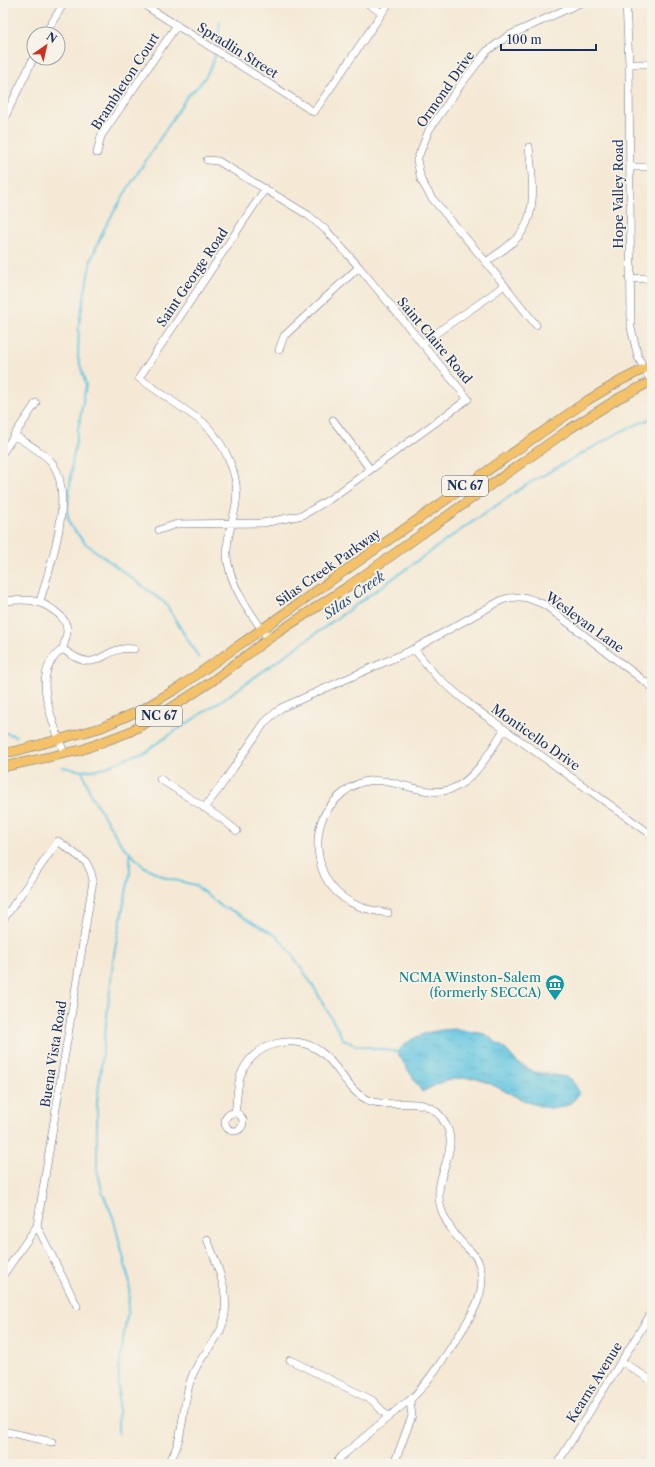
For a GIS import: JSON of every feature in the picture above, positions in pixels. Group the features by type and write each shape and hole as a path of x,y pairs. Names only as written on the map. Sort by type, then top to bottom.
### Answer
{"main road":[{"name":"Silas Creek Parkway","path":"3,753 60,740 100,728 141,710 178,688 588,400 648,366"},
{"name":"Silas Creek Parkway","path":"3,767 64,754 129,732 157,717 211,682 268,639 350,585 568,430 619,398 651,381"}],"street":[{"path":"50,26 64,3"},
{"path":"367,3 382,13 389,3"},
{"name":"Ormond Drive","path":"536,325 503,286 486,262 446,216 425,188 417,166 421,146 429,130 445,106 487,51 508,36 580,3"},
{"name":"Hope Valley Road","path":"626,3 629,64 629,278 631,328 638,356 648,366 651,381"},
{"name":"Spradlin Street","path":"150,5 176,25 314,112 382,13"},
{"name":"Brambleton Court","path":"97,153 101,136 176,25"},
{"path":"629,64 652,64"},
{"path":"3,121 29,66"},
{"path":"486,262 516,239 526,224 531,199 532,176 529,147"},
{"name":"Saint Claire Road","path":"160,530 177,524 275,522 303,515 330,499 468,399 326,230 308,215 218,161 207,160"},
{"path":"630,167 652,167"},
{"name":"Saint George Road","path":"231,524 236,504 236,486 230,464 217,438 204,423 139,378 265,189"},
{"path":"279,350 284,336 358,267"},
{"path":"629,278 652,278"},
{"path":"422,344 446,325 480,304 503,286"},
{"path":"3,452 36,403"},
{"path":"333,420 370,469"},
{"path":"14,435 49,460 56,469 60,483 60,529 40,601"},
{"path":"231,524 228,562 231,578 239,594 268,639"},
{"name":"Wesleyan Lane","path":"204,808 219,789 265,722 281,708 414,649 502,600 515,596 527,596 544,605 652,687"},
{"path":"3,601 23,599 40,601 59,614 66,624 66,635 63,649 55,654 50,665 45,684 46,699 64,754"},
{"path":"63,649 79,660 88,662 120,649 134,648"},
{"name":"Monticello Drive","path":"414,649 445,684 469,704 652,835"},
{"path":"388,913 358,907 340,897 330,886 322,871 319,850 320,826 330,806 338,796 363,782 383,781 404,785 419,790 440,791 458,786 475,772 504,730"},
{"path":"160,779 222,819 237,831"},
{"name":"Buena Vista Road","path":"3,920 58,841 86,862 93,881 37,1226 3,1275"},
{"path":"235,1113 241,1074 248,1062 264,1049 277,1042 292,1041 308,1044 321,1052 358,1094 370,1101 382,1104 408,1102 426,1105 438,1112 446,1123 451,1144 439,1198 444,1215 455,1235 478,1260 483,1275 479,1298 468,1320 431,1375 410,1401 404,1404 342,1456 336,1464"},
{"path":"37,1226 77,1306"},
{"path":"168,1464 179,1444 190,1380 198,1362 218,1337 224,1315 225,1292 223,1280 206,1239"},
{"name":"Kearns Avenue","path":"557,1464 652,1312"},
{"path":"290,1360 372,1400 388,1417"},
{"path":"621,1361 652,1380"},
{"path":"394,1464 412,1416 410,1401"},
{"path":"3,1431 52,1442"}],"water":[{"path":"456,1029 485,1034 504,1048 518,1063 534,1072 567,1077 571,1079 580,1093 569,1104 558,1108 533,1104 482,1080 471,1078 457,1078 445,1081 422,1092 397,1052 416,1037 439,1030"}],"waterway":[{"path":"217,48 220,22"},
{"path":"199,658 165,603 85,543 70,525 67,511 73,458 86,385 78,357 79,323 91,260 104,229 125,193 188,95 198,87 206,76 216,53"},
{"name":"Silas Creek","path":"63,767 82,771 101,769 147,750 231,694 526,485 622,431 652,418"},
{"name":"Silas Creek","path":"3,732 16,736"},
{"path":"82,771 91,795 121,844 143,866 166,878 195,885 222,907 235,912 277,936 290,951 315,989 343,1039 355,1045 398,1052"},
{"path":"118,1434 119,1367 128,1309 130,1283 113,1217 103,1194 97,1169 97,1102 114,954 130,873 130,854"}],"place":[{"name":"NCMA Winston-Salem (formerly SECCA)","path":"555,1001"}]}
